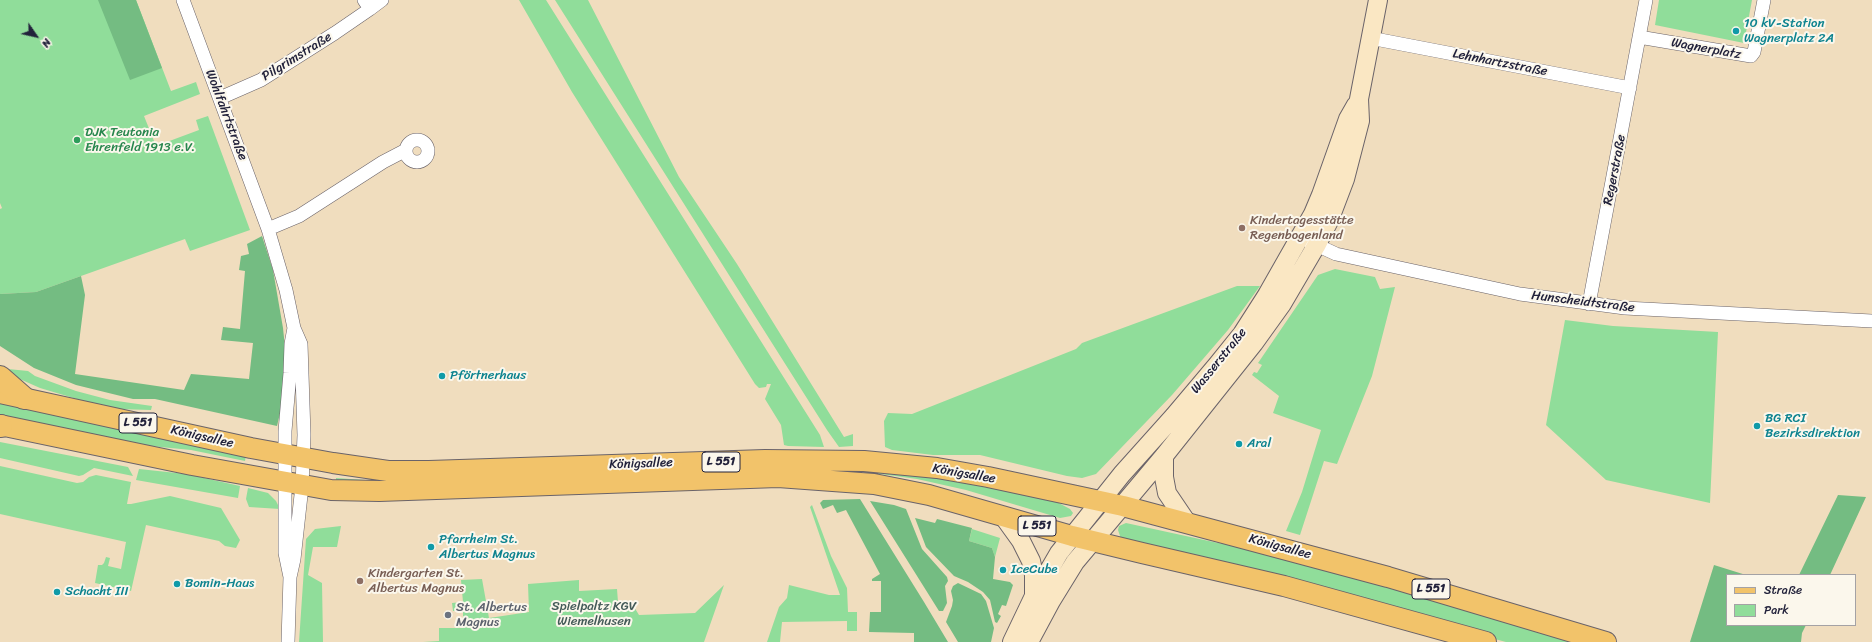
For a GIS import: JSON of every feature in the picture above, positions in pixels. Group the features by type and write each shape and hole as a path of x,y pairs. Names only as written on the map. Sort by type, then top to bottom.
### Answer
{"highway":[{"path":"0,377 24,398"}],"main road":[{"name":"Wasserstraße","path":"1029,642 1068,572 1092,541 1164,456 1271,321 1316,246 1329,221 1345,179 1360,121 1359,99 1378,0"},
{"name":"Wasserstraße","path":"1012,642 1034,596 1059,553 1099,501 1174,416 1242,334 1279,277 1322,195 1348,119 1359,99"},
{"name":"Königsallee","path":"0,393 294,456 388,471 765,460 888,462 988,477 1123,506 1388,577 1606,642"},
{"name":"Königsallee","path":"0,426 293,484 332,490 367,491 770,477 805,478 874,484 911,490 1072,536 1284,586 1486,642"},
{"path":"1164,456 1164,477 1167,493 1188,524"},
{"name":"Wasserstraße","path":"1003,516 1021,541 1031,561 1034,575 1034,596"}],"street":[{"name":"Wohlfahrtstraße","path":"183,0 268,229 286,290 294,328 301,344 304,435 294,456"},
{"name":"Pilgrimstraße","path":"220,98 260,80 367,5 382,0"},
{"path":"1639,37 1646,0"},
{"name":"Wagnerplatz","path":"1639,37 1751,56 1754,52 1764,0"},
{"name":"Regerstraße","path":"1589,304 1639,37"},
{"name":"Lehnhartzstraße","path":"1370,38 1630,88"},
{"path":"268,229 299,216 383,162 406,150"},
{"name":"Hunscheidtstraße","path":"1301,237 1316,246 1336,254 1520,294 1589,304 1669,311 1872,321"},
{"name":"Wohlfahrtstraße","path":"294,328 291,344 285,431 294,456"},
{"path":"288,642 290,577 294,560 294,456"},
{"path":"290,577 285,553 293,484 294,456"}],"green space":[{"name":"DJK Teutonia Ehrenfeld 1913 e.V.","path":"0,0 136,0 171,91 196,82 200,94 144,116 156,146 199,130 196,120 208,116 250,230 190,251 185,239 36,292 0,294 0,209 2,208 0,203"},
{"path":"98,0 136,0 162,68 130,80"},
{"path":"519,0 546,0 820,435 824,447 784,445 781,425 765,399 771,384 767,384 766,387 759,388 755,384 572,92"},
{"path":"555,0 588,0 679,177 737,264 844,437 853,434 853,446 839,447 827,430"},
{"path":"1659,0 1752,0 1744,43 1655,25"},
{"path":"262,236 273,270 283,328 286,357 282,405 277,426 155,399 133,399 76,385 34,368 0,346 0,294 36,292 81,276 85,295 75,374 184,390 191,374 249,379 253,343 221,340 223,327 240,329 245,271 239,270 241,256 249,254 247,244"},
{"path":"1335,269 1375,277 1380,289 1395,287 1372,376 1337,464 1324,461 1300,535 1286,531 1302,492 1321,430 1273,413 1279,396 1252,375 1254,372 1257,373 1262,365 1258,363 1318,275"},
{"path":"1237,286 1260,286 1228,330 1172,395 1096,474 1082,478 1067,476 980,455 933,455 892,450 885,447 884,421 888,413 912,414 1076,349 1082,343"},
{"path":"1565,320 1613,326 1718,332 1710,503 1606,480 1546,425"},
{"path":"0,365 8,369 28,371 35,376 76,391 110,400 152,406 151,410 117,409 97,405 40,388 13,376 0,368"},
{"path":"0,402 246,455 245,461 191,450 130,444 0,417"},
{"path":"0,442 128,467 133,476 94,468 79,476 0,458"},
{"path":"0,466 77,483 83,482 89,477 96,475 131,482 127,504 170,496 221,508 240,540 236,548 225,546 219,541 146,525 131,591 95,583 98,565 102,565 104,563 106,557 110,558 108,566 121,569 126,542 0,514"},
{"path":"857,468 962,480 1055,501 1070,509 1073,513 1071,516 1060,518 966,490 917,479 859,471 336,484 336,478 365,480"},
{"path":"139,469 186,474 240,486 238,498 136,480"},
{"path":"248,488 268,493 276,501 280,509 249,507 246,499"},
{"path":"1838,495 1866,497 1830,574 1799,574"},
{"path":"860,499 948,642 914,642 914,633 869,632 870,612 881,612 881,581 872,581 872,579 880,574 846,510 837,513 833,505 823,509 820,503 823,500"},
{"path":"870,501 894,505 906,509 922,549 947,577 948,581 945,586 947,603 943,611 939,611"},
{"path":"812,505 831,556 847,588 848,612 857,612 857,631 847,631 847,621 782,622 780,642 767,642 779,607 787,598 789,585 829,595 840,595 810,507"},
{"path":"915,518 935,523 937,519 972,528 969,541 992,548 995,557 993,579 1010,582 1013,585 1006,606 1002,605 998,614 1001,616 997,623 995,622 990,600 983,592 968,582 954,576 926,547"},
{"path":"1126,523 1218,543 1251,548 1579,642 1506,642 1121,539 1118,530 1119,526"},
{"path":"341,526 337,547 313,547 308,575 322,583 323,642 299,642 306,539 315,529"},
{"path":"972,529 1000,538 995,557 992,548 969,541"},
{"path":"1714,565 1743,574 1726,574 1726,626 1806,626 1802,633 1801,642 1690,642"},
{"name":"Spielpaltz KGV Wiemelhusen","path":"482,579 489,618 529,612 528,584 579,580 579,591 617,589 618,602 631,602 639,615 695,613 724,585 704,642 423,642 439,641 439,628 463,628 463,611 453,611 452,603 463,602 461,580"},
{"path":"958,583 981,594 986,601 994,628 991,642 958,642 946,622 953,600 951,591 953,586"}],"place":[{"name":"10 kV-Station Wagnerplatz 2A","path":"1736,31"},
{"name":"DJK Teutonia Ehrenfeld 1913 e.V.","path":"77,140"},
{"name":"Kindertagesstätte Regenbogenland","path":"1242,228"},
{"name":"Pförtnerhaus","path":"442,376"},
{"name":"BG RCI Bezirksdirektion","path":"1757,426"},
{"name":"Aral","path":"1239,444"},
{"name":"Pfarrheim St. Albertus Magnus","path":"431,547"},
{"name":"IceCube","path":"1003,570"},
{"name":"Kindergarten St. Albertus Magnus","path":"360,581"},
{"name":"Bomin-Haus","path":"177,584"},
{"name":"Schacht III","path":"57,592"},
{"name":"St. Albertus Magnus","path":"448,615"}]}
